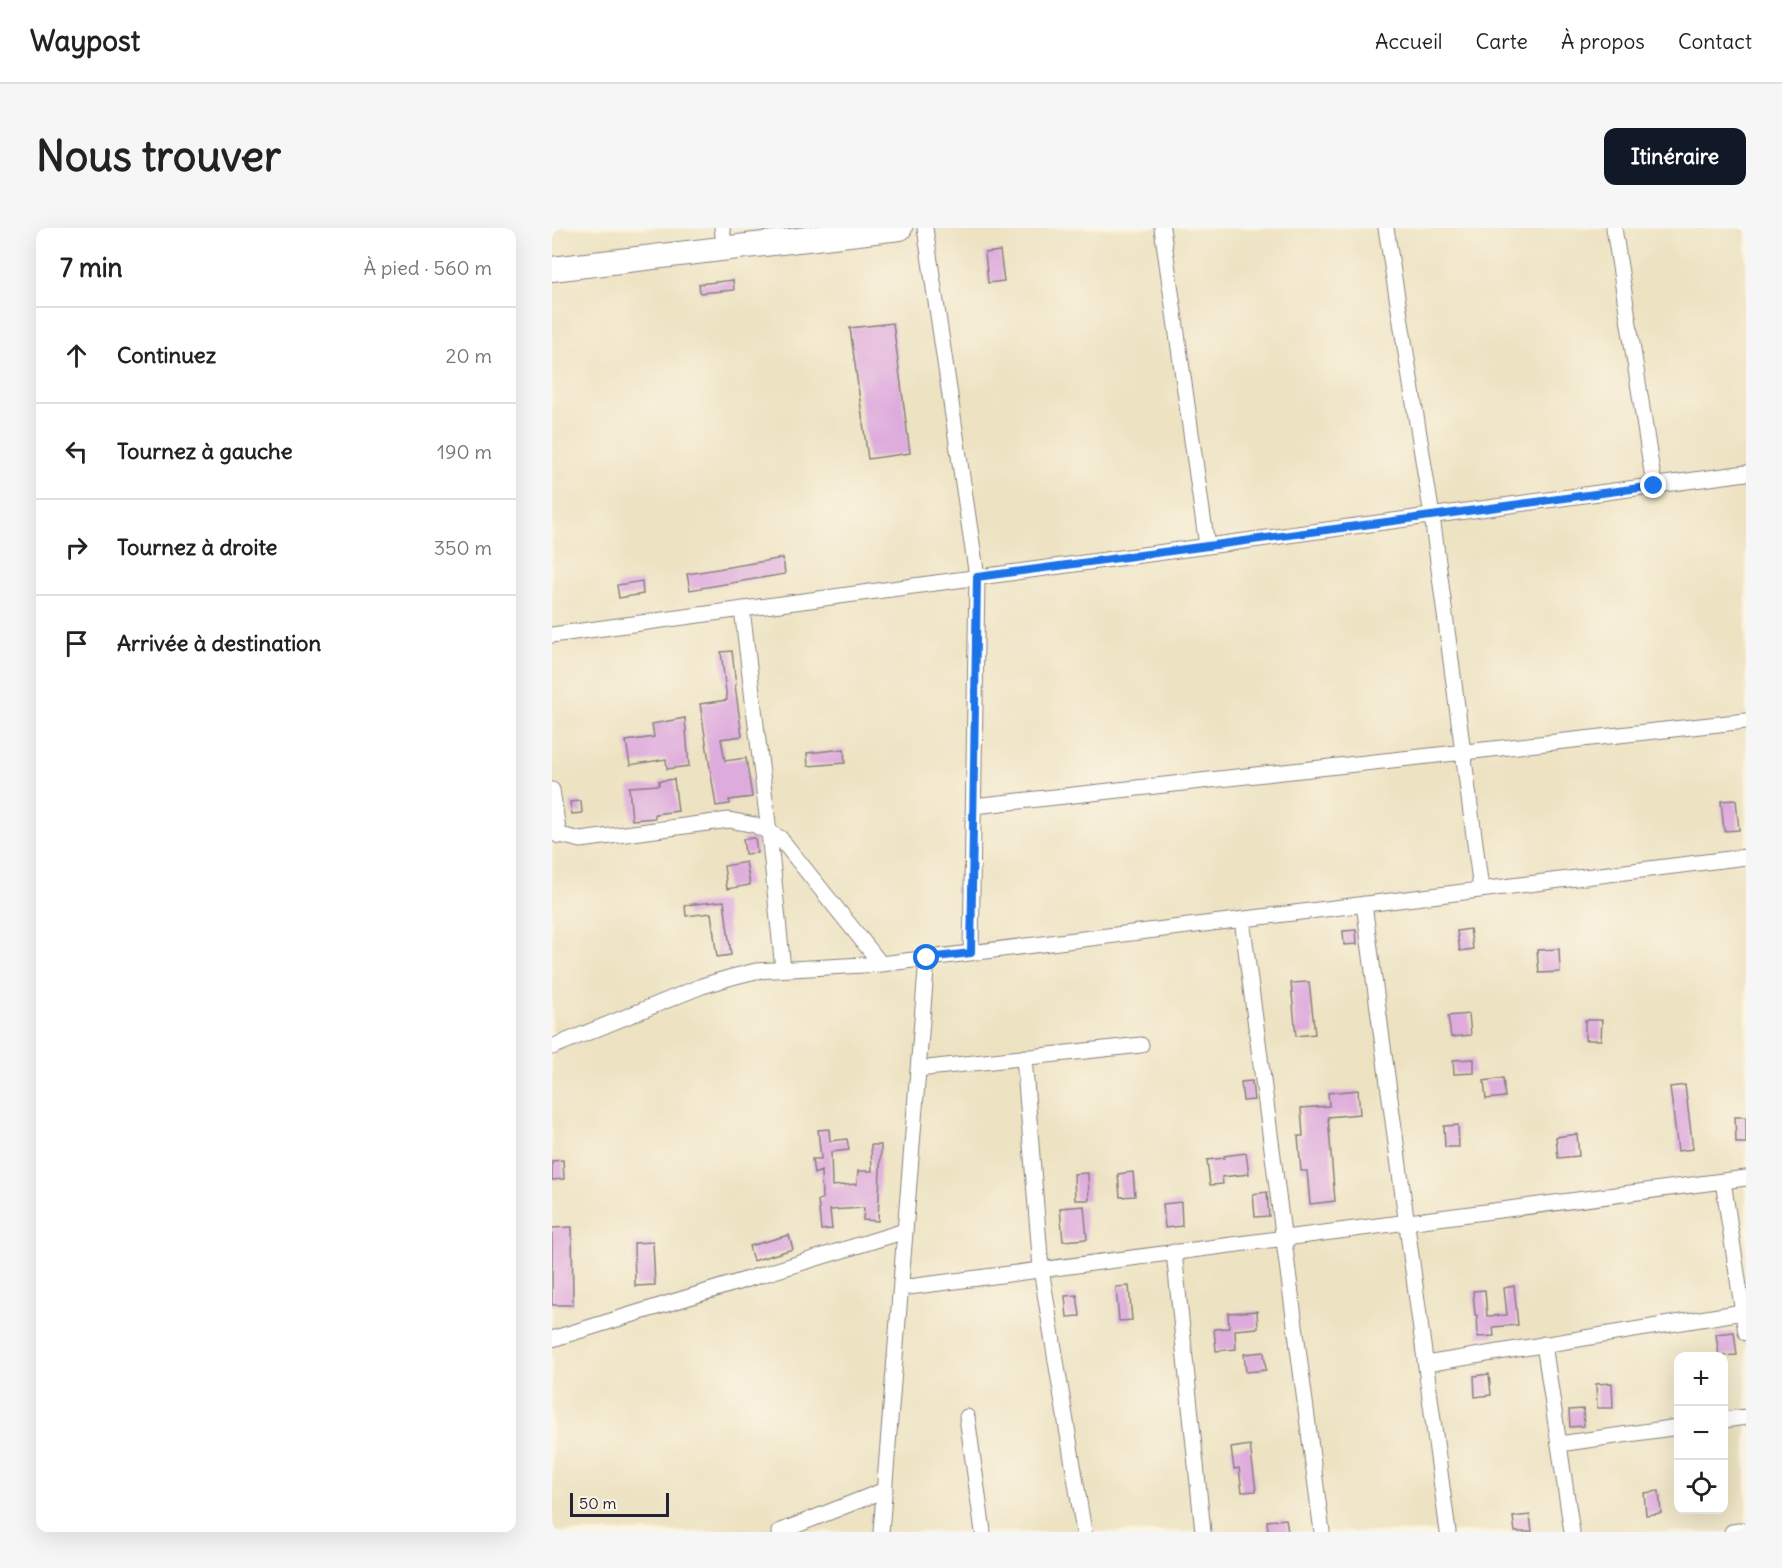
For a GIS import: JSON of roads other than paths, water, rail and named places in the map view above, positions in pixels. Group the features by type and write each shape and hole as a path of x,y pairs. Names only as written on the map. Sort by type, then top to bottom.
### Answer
{"main road":[{"path":"552,268 723,238 900,228"}],"street":[{"path":"925,228 977,577 971,953"},
{"path":"1162,228 1207,546"},
{"path":"1386,228 1432,516 1481,889"},
{"path":"1614,228 1654,486"},
{"path":"552,634 1746,473"},
{"path":"742,609 783,969"},
{"path":"974,806 1746,721"},
{"path":"552,790 556,835 581,840 729,820 755,825 769,832 780,838 881,964"},
{"path":"552,1047 702,986 756,971 881,964 1746,857"},
{"path":"1364,904 1448,1532"},
{"path":"1242,919 1322,1532"},
{"path":"881,1532 927,958"},
{"path":"918,1069 1140,1045"},
{"path":"1024,1058 1041,1269 1084,1532"},
{"path":"901,1288 1746,1178"},
{"path":"1723,1181 1746,1334"},
{"path":"552,1339 905,1231"},
{"path":"1174,1252 1203,1532"},
{"path":"1426,1364 1743,1312"},
{"path":"1544,1344 1572,1532"},
{"path":"967,1417 983,1532"},
{"path":"1728,1419 1746,1417"},
{"path":"1559,1444 1674,1428"},
{"path":"779,1532 885,1490"},
{"path":"1732,1532 1746,1530"}]}
